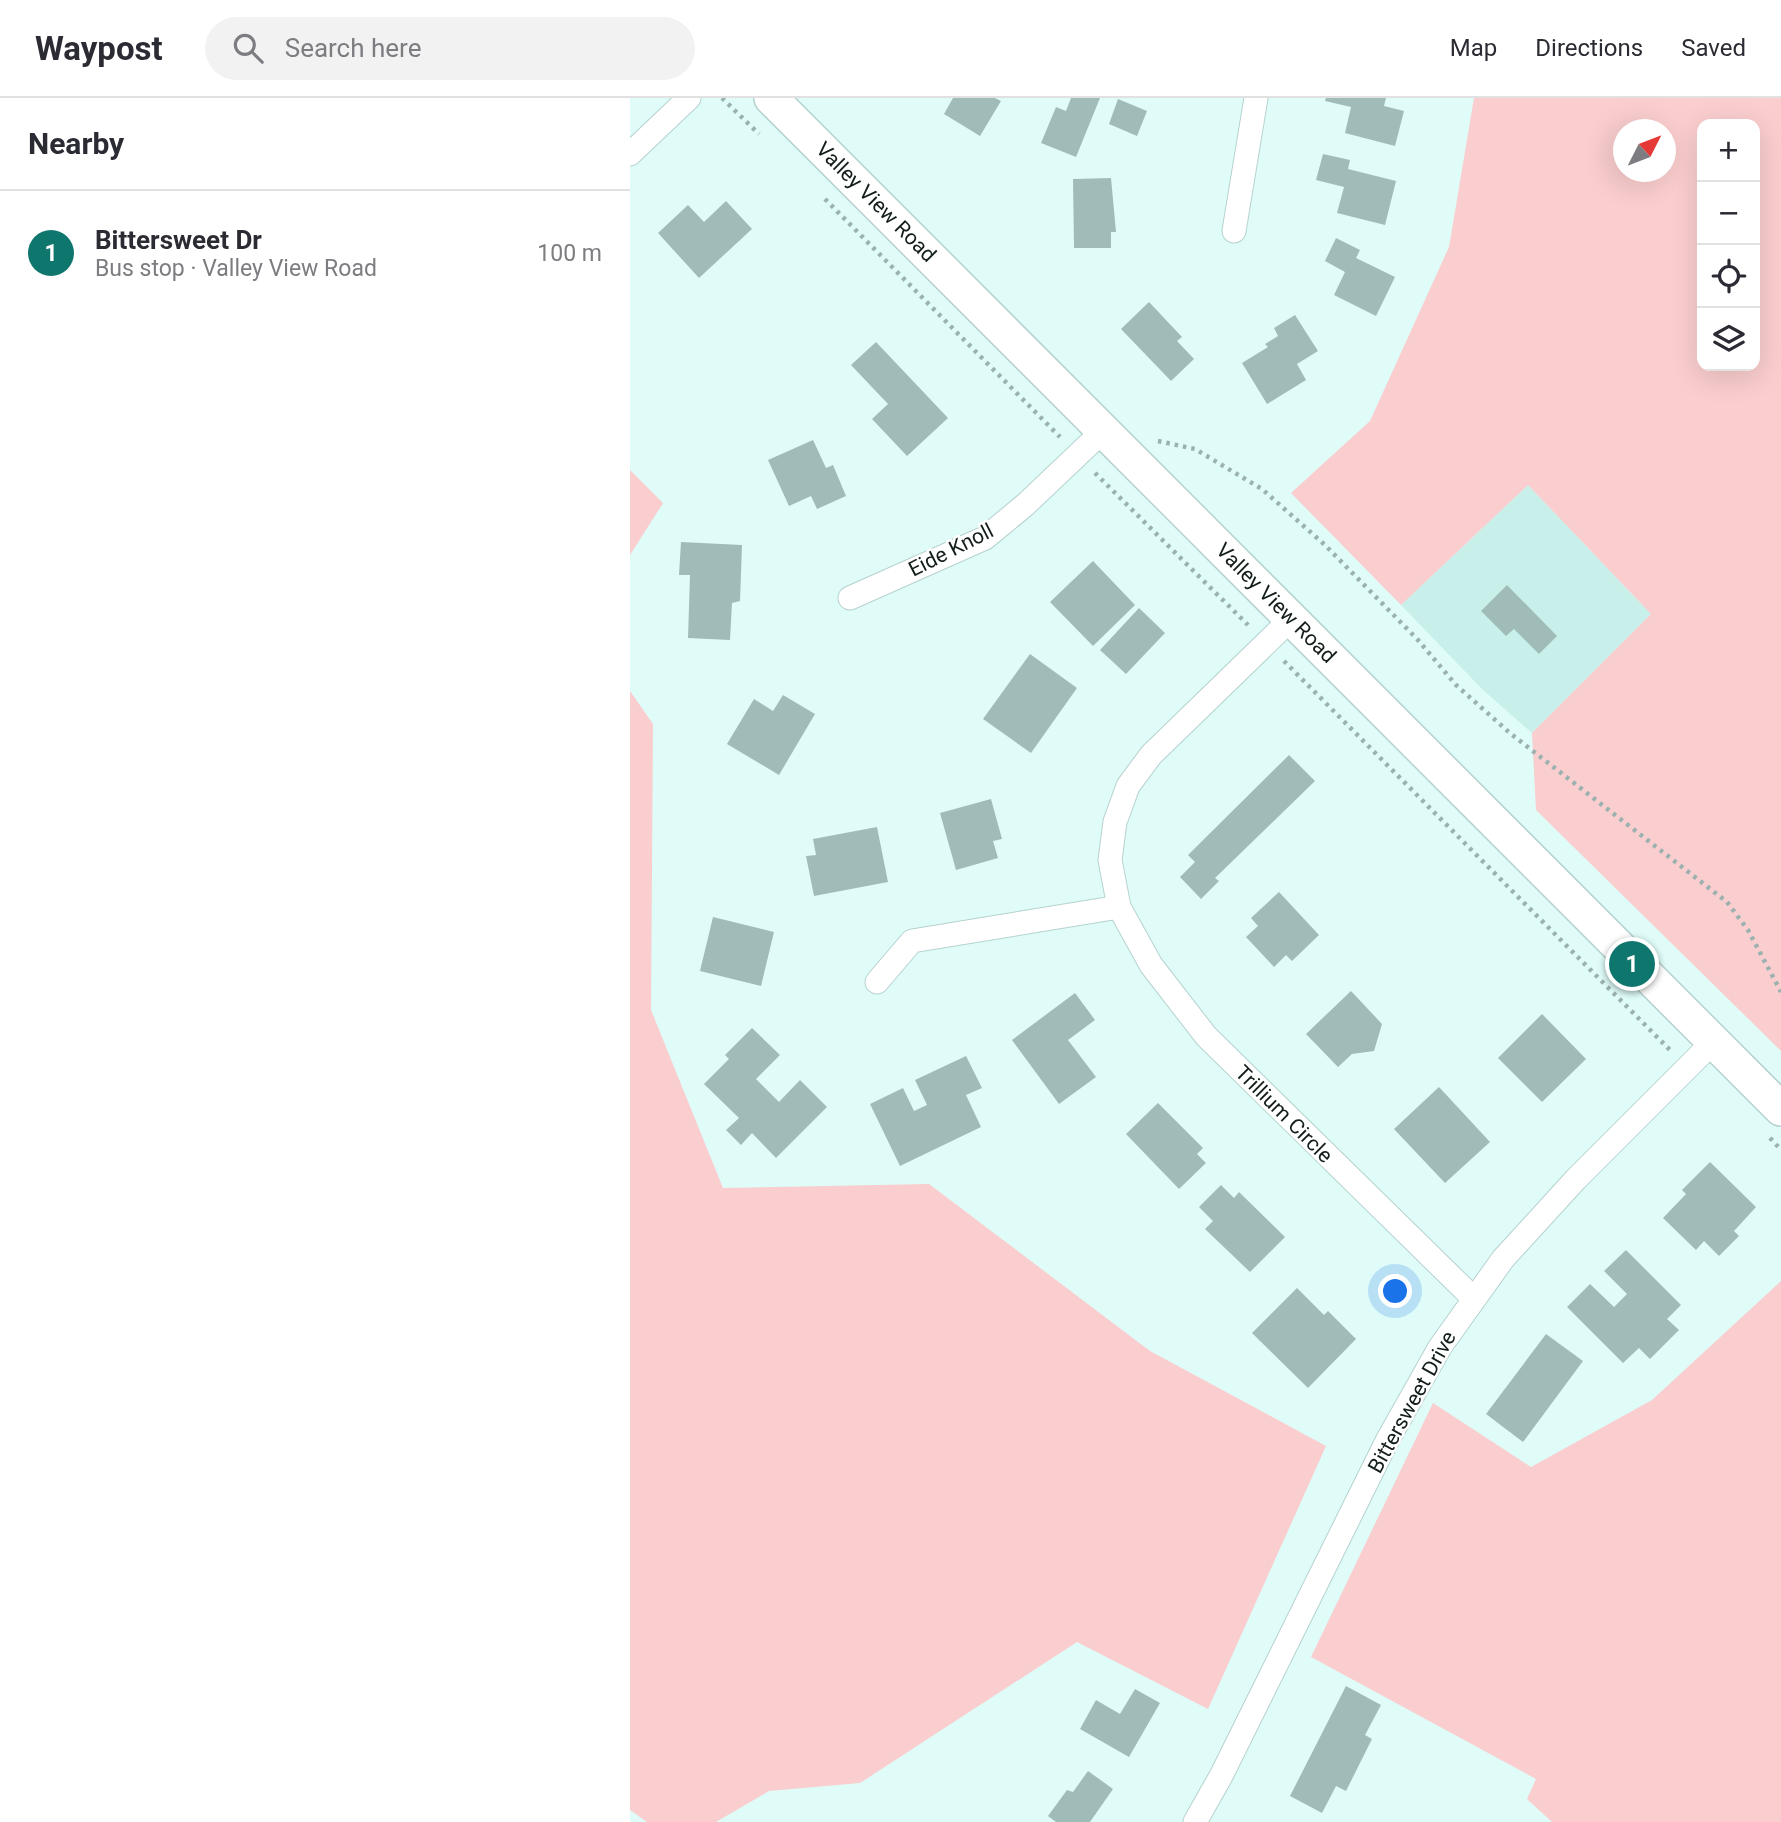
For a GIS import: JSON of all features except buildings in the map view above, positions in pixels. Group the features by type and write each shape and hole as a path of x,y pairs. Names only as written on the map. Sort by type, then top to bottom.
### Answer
{"main road":[{"name":"Valley View Road","path":"771,98 1781,1109"}],"street":[{"path":"630,154 689,98"},
{"path":"1234,231 1256,98"},
{"name":"Eide Knoll","path":"850,597 985,538 1077,456 1115,441"},
{"name":"Trillium Circle","path":"1291,619 1151,755 1128,786 1115,822 1110,860 1119,907 1151,965 1206,1036 1474,1299"},
{"path":"877,982 912,941 1119,907"},
{"name":"Bittersweet Drive","path":"1195,1822 1221,1776 1388,1441 1440,1347 1503,1258 1567,1189 1713,1042"}],"path":[{"path":"722,98 761,136"},
{"path":"819,194 1688,1068"},
{"path":"1097,475 1115,441 1145,438 1195,449 1262,489 1325,545 1418,640 1457,685 1511,734 1727,902 1748,930 1781,992"}],"shaded area":[{"path":"1474,98 1781,98 1781,1051 1536,810 1532,733 1651,614 1528,485 1401,605 1291,493 1370,421 1449,247"},
{"path":"630,470 663,503 630,555"},
{"path":"1528,485 1651,614 1532,733 1483,690 1401,605"},
{"path":"630,691 653,724 651,1010 723,1188 929,1184 1150,1351 1326,1446 1208,1709 1077,1642 860,1783 769,1791 716,1822 647,1822 630,1810"},
{"path":"1781,1281 1781,1822 1552,1822 1527,1799 1536,1779 1311,1657 1433,1403 1531,1467 1652,1400"}],"place":[{"name":"Bittersweet Dr","path":"1632,964"}]}
